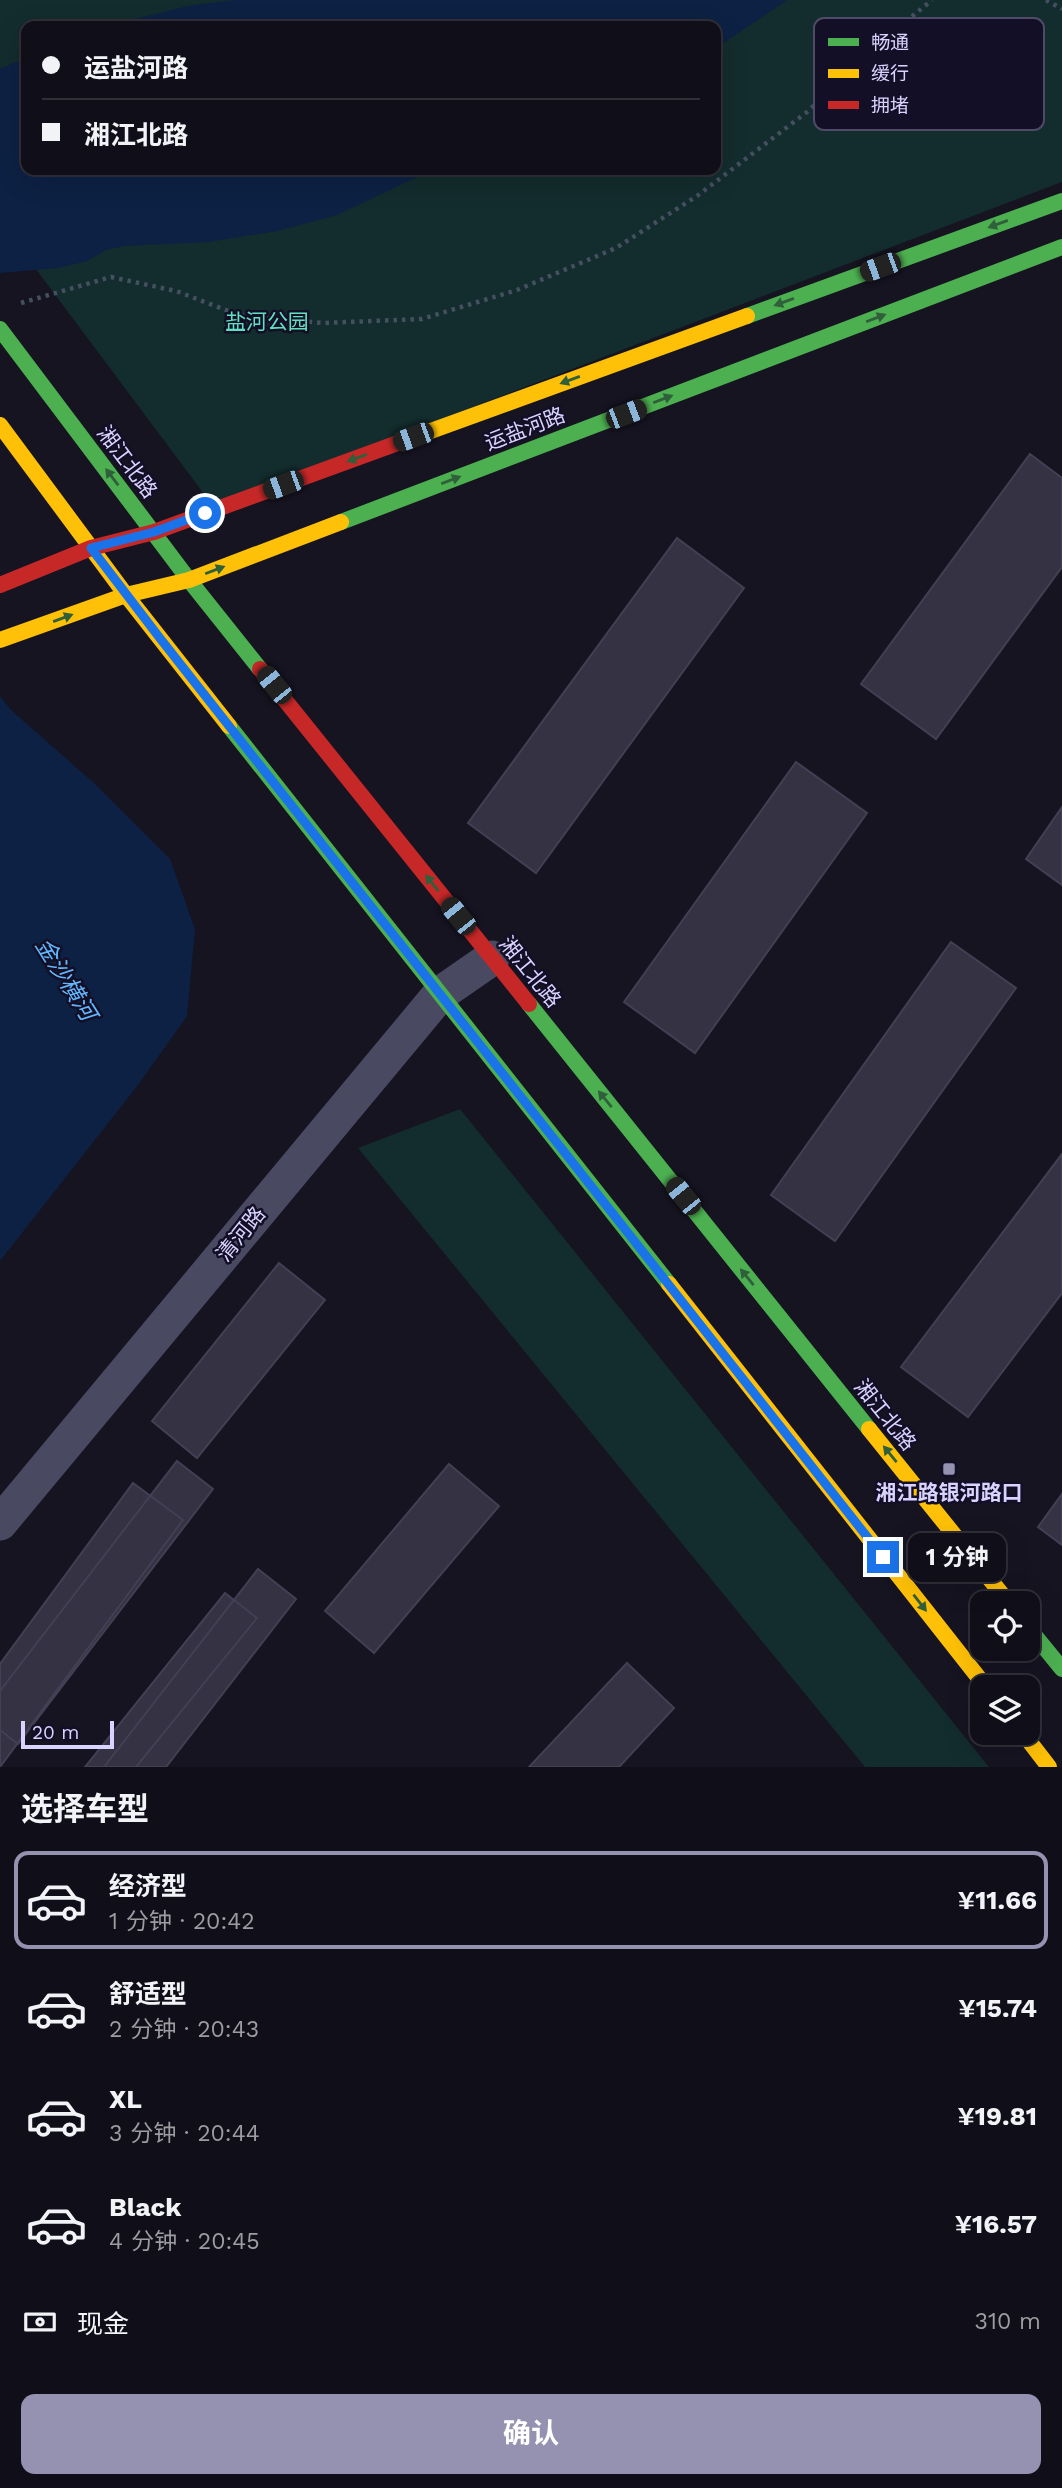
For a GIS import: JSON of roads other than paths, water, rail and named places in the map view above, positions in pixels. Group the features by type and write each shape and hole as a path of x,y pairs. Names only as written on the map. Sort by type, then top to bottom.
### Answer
{"street":[{"name":"运盐河路","path":"0,585 91,548 154,532 1062,201"},
{"name":"运盐河路","path":"0,640 126,595 189,579 1062,247"},
{"name":"湘江北路","path":"0,329 189,579 999,1591"},
{"path":"0,425 126,595 977,1675"},
{"name":"清河路","path":"0,1522 440,994 492,958"},
{"path":"1040,1642 1062,1669"},
{"path":"1031,1745 1049,1767"}],"water":[{"path":"234,0 787,0 721,45 721,21 128,21 188,6"},
{"path":"21,60 21,175 421,175 337,215 277,231 208,242 124,246 106,250 87,261 58,268 0,273 0,69"},
{"name":"金沙横河","path":"0,696 11,710 94,783 170,859 195,929 187,1016 138,1085 0,1261"}],"place":[{"name":"湘江路银河路口","path":"949,1469"}],"park label":[{"name":"盐河公园","path":"267,322"}]}
